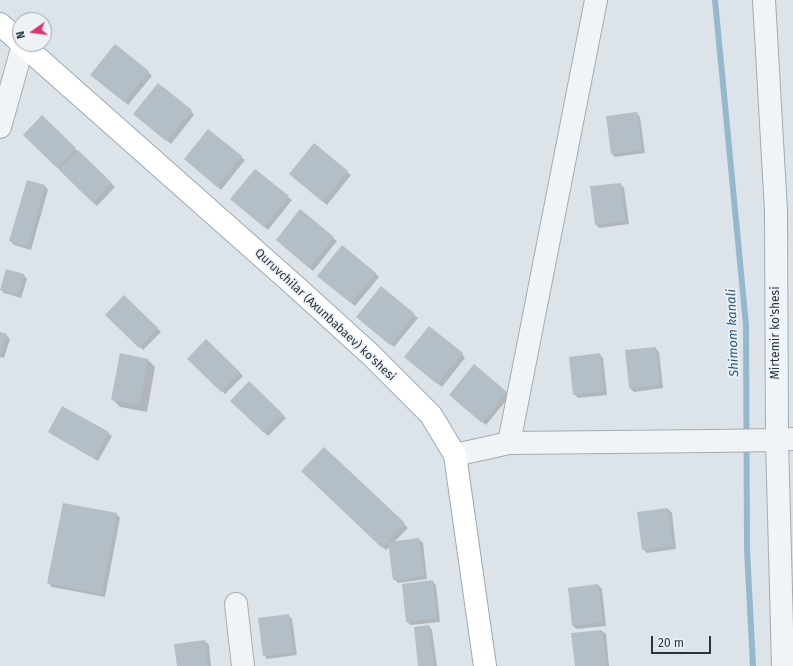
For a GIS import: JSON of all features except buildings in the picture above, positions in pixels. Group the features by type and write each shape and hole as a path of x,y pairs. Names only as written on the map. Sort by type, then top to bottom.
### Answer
{"main road":[{"name":"Quruvchilar (Axunbabaev) ko'shesi","path":"0,24 12,35"},
{"name":"Quruvchilar (Axunbabaev) ko'shesi","path":"31,52 294,285 370,354 431,414 455,455 485,666"}],"street":[{"path":"509,443 596,0"},
{"name":"Mirtemir ko'shesi","path":"764,0 784,210 785,439 783,666"},
{"path":"0,126 20,52"},
{"path":"455,455 509,443 785,439"},
{"path":"236,604 243,666"}],"waterway":[{"name":"Shimom kanali","path":"715,0 746,325 747,549 753,666"}]}
